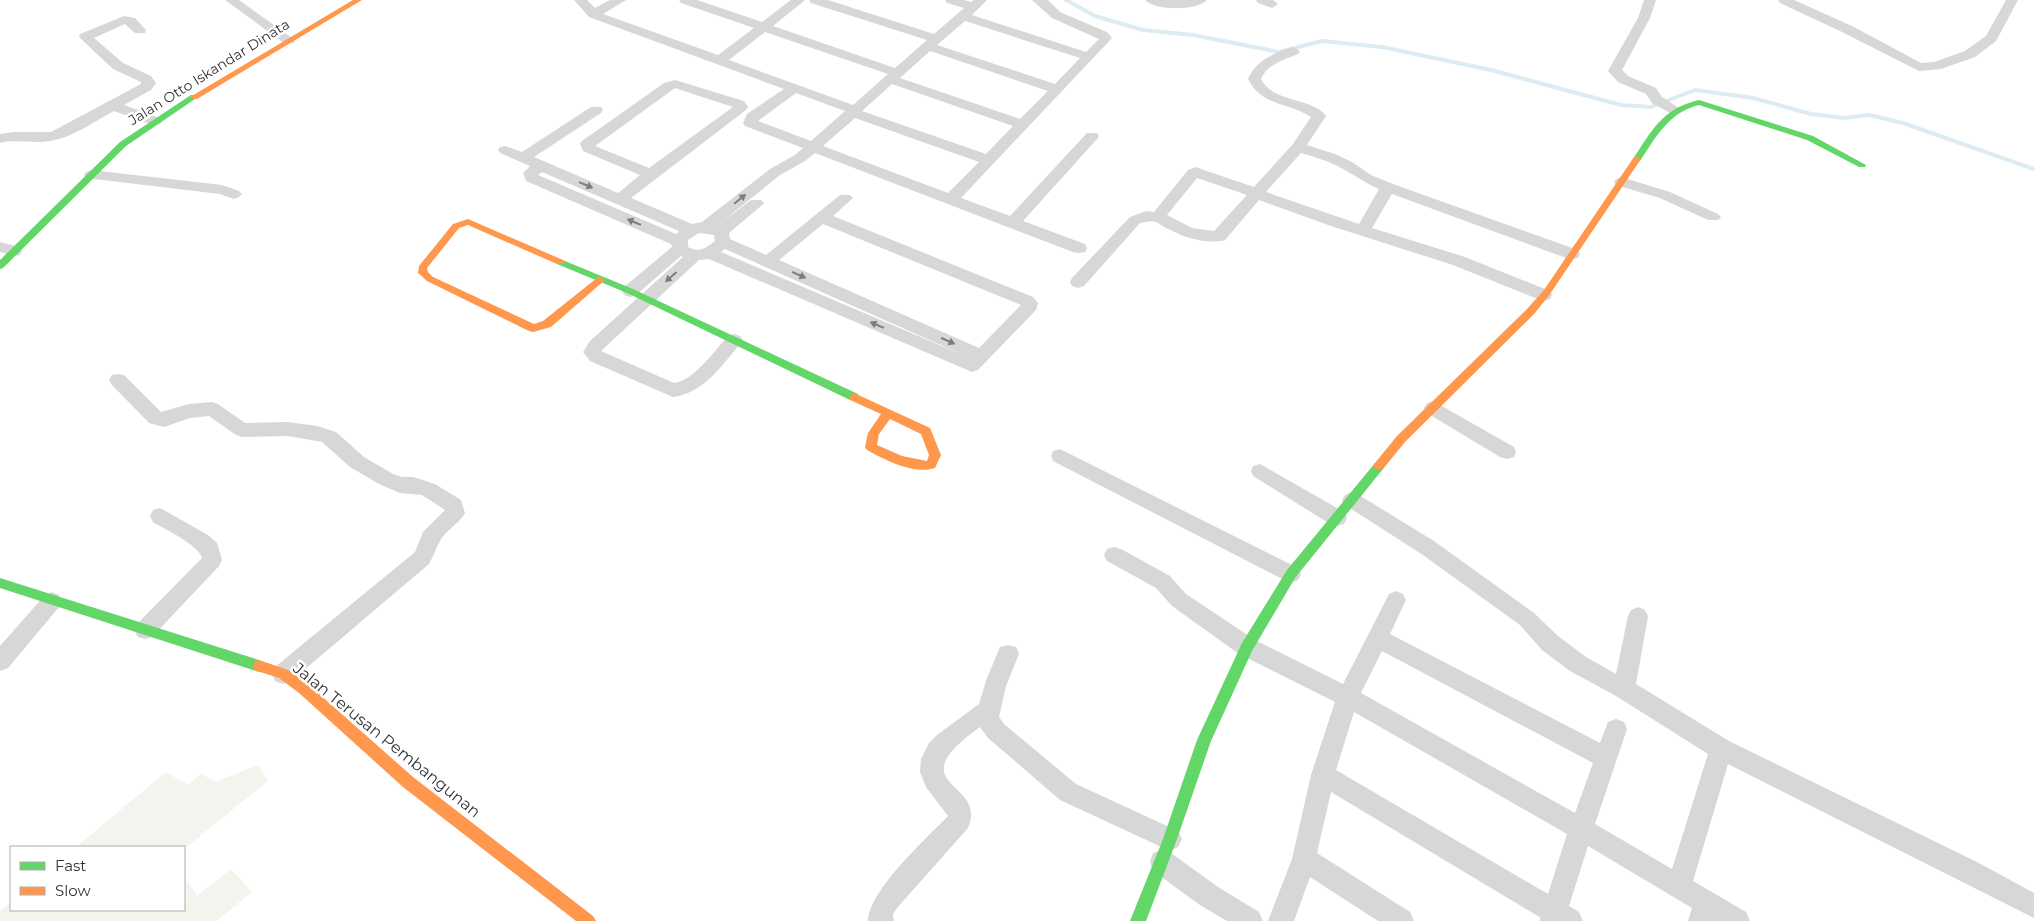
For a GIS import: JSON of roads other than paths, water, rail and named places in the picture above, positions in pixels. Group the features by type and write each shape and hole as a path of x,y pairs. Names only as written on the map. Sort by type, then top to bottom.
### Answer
{"street":[{"path":"231,0 289,40"},
{"name":"Jalan Otto Iskandar Dinata","path":"0,266 7,249 91,175 122,144 192,98 358,0"},
{"path":"580,0 593,14 988,160"},
{"path":"593,14 620,0"},
{"path":"685,0 1023,125"},
{"path":"719,61 799,0"},
{"path":"815,0 1057,89"},
{"path":"951,0 972,7 1089,57"},
{"path":"950,200 1106,38 1056,15 1038,0"},
{"path":"1151,0 1167,5 1185,4 1201,0"},
{"path":"1650,0 1644,18 1615,71 1623,79 1651,91 1657,100 1673,109"},
{"path":"1784,0 1919,67 1936,66 1970,54 1992,38 2012,0"},
{"path":"630,291 788,177 800,158 972,7"},
{"path":"0,139 12,134 45,138 55,136 113,106 149,83 146,79 118,66 85,37 124,20 131,21 140,30"},
{"path":"1078,282 1139,217 1160,217 1166,223 1212,238 1219,236 1298,147 1319,116 1314,112 1266,95 1257,84 1254,75 1257,68 1266,61 1293,50"},
{"path":"619,200 737,110 740,107 739,104 675,84 669,86 587,144 588,148 651,174"},
{"path":"794,88 752,117 750,123 1080,248"},
{"path":"1138,921 1162,862 1204,740 1247,647 1291,574 1402,439 1531,311 1673,109 1692,102 1707,104 1810,138 1862,165"},
{"path":"113,106 155,122"},
{"path":"522,158 596,110"},
{"path":"1013,223 1092,136"},
{"path":"1298,147 1330,157 1347,165 1366,178 1572,254"},
{"path":"505,150 619,200 701,241 843,303 970,365 974,365 1030,306 1030,303 821,217"},
{"path":"541,166 530,173 531,178 701,241 768,261 843,303"},
{"path":"1160,217 1160,212 1194,172 1200,172 1255,194 1336,222 1458,261 1544,295"},
{"path":"91,175 222,190 234,194"},
{"path":"1621,182 1664,195 1712,217"},
{"path":"1363,230 1388,186"},
{"path":"768,261 844,198"},
{"path":"600,280 547,324 533,328 430,279 423,273 422,268 456,226 468,222 600,280 630,291 888,413 926,432 935,454 931,464 919,465 891,456 871,446 870,441 888,413"},
{"path":"701,241 646,299 596,345 592,352 594,355 673,390 679,390 693,384 734,340"},
{"path":"118,380 155,418 164,420 189,411 212,409 242,430 288,429 328,437 357,462 386,479 400,485 428,489 454,506 455,513 430,538 428,548 422,558 283,674"},
{"path":"1433,408 1507,452"},
{"path":"1060,456 1291,574"},
{"path":"1260,471 1337,518"},
{"path":"1352,500 1427,546 1527,619 1550,642 1578,664 1624,689 1721,749 1970,872 2034,906"},
{"path":"144,630 212,560 210,549 201,541 160,516"},
{"path":"1114,555 1163,582 1179,600 1247,647 1348,697 1581,829 1679,886 1703,912 1738,921"},
{"name":"Jalan Terusan Pembangunan","path":"0,583 283,674 304,689 408,782 588,921"},
{"path":"1281,921 1304,858 1323,775 1348,697 1396,600"},
{"path":"0,662 52,601"},
{"path":"1624,689 1638,616"},
{"path":"1378,638 1605,758"},
{"path":"1008,654 997,677 988,710 988,720 996,731 1068,792 1170,839"},
{"path":"881,921 881,912 888,899 960,820 961,813 957,806 934,779 931,770 932,761 943,744 963,725 988,710"},
{"path":"1323,775 1559,918 1581,829 1616,729"},
{"path":"1679,886 1721,749"},
{"path":"1304,858 1401,921"},
{"path":"1162,862 1209,896 1250,921"}],"waterway":[{"path":"1066,0 1095,16 1143,30 1193,35 1279,52 1322,41 1382,47 1491,70 1621,105 1651,107 1695,90 1753,98 1811,114 1845,118 1869,115 1903,123 2034,169"}]}
